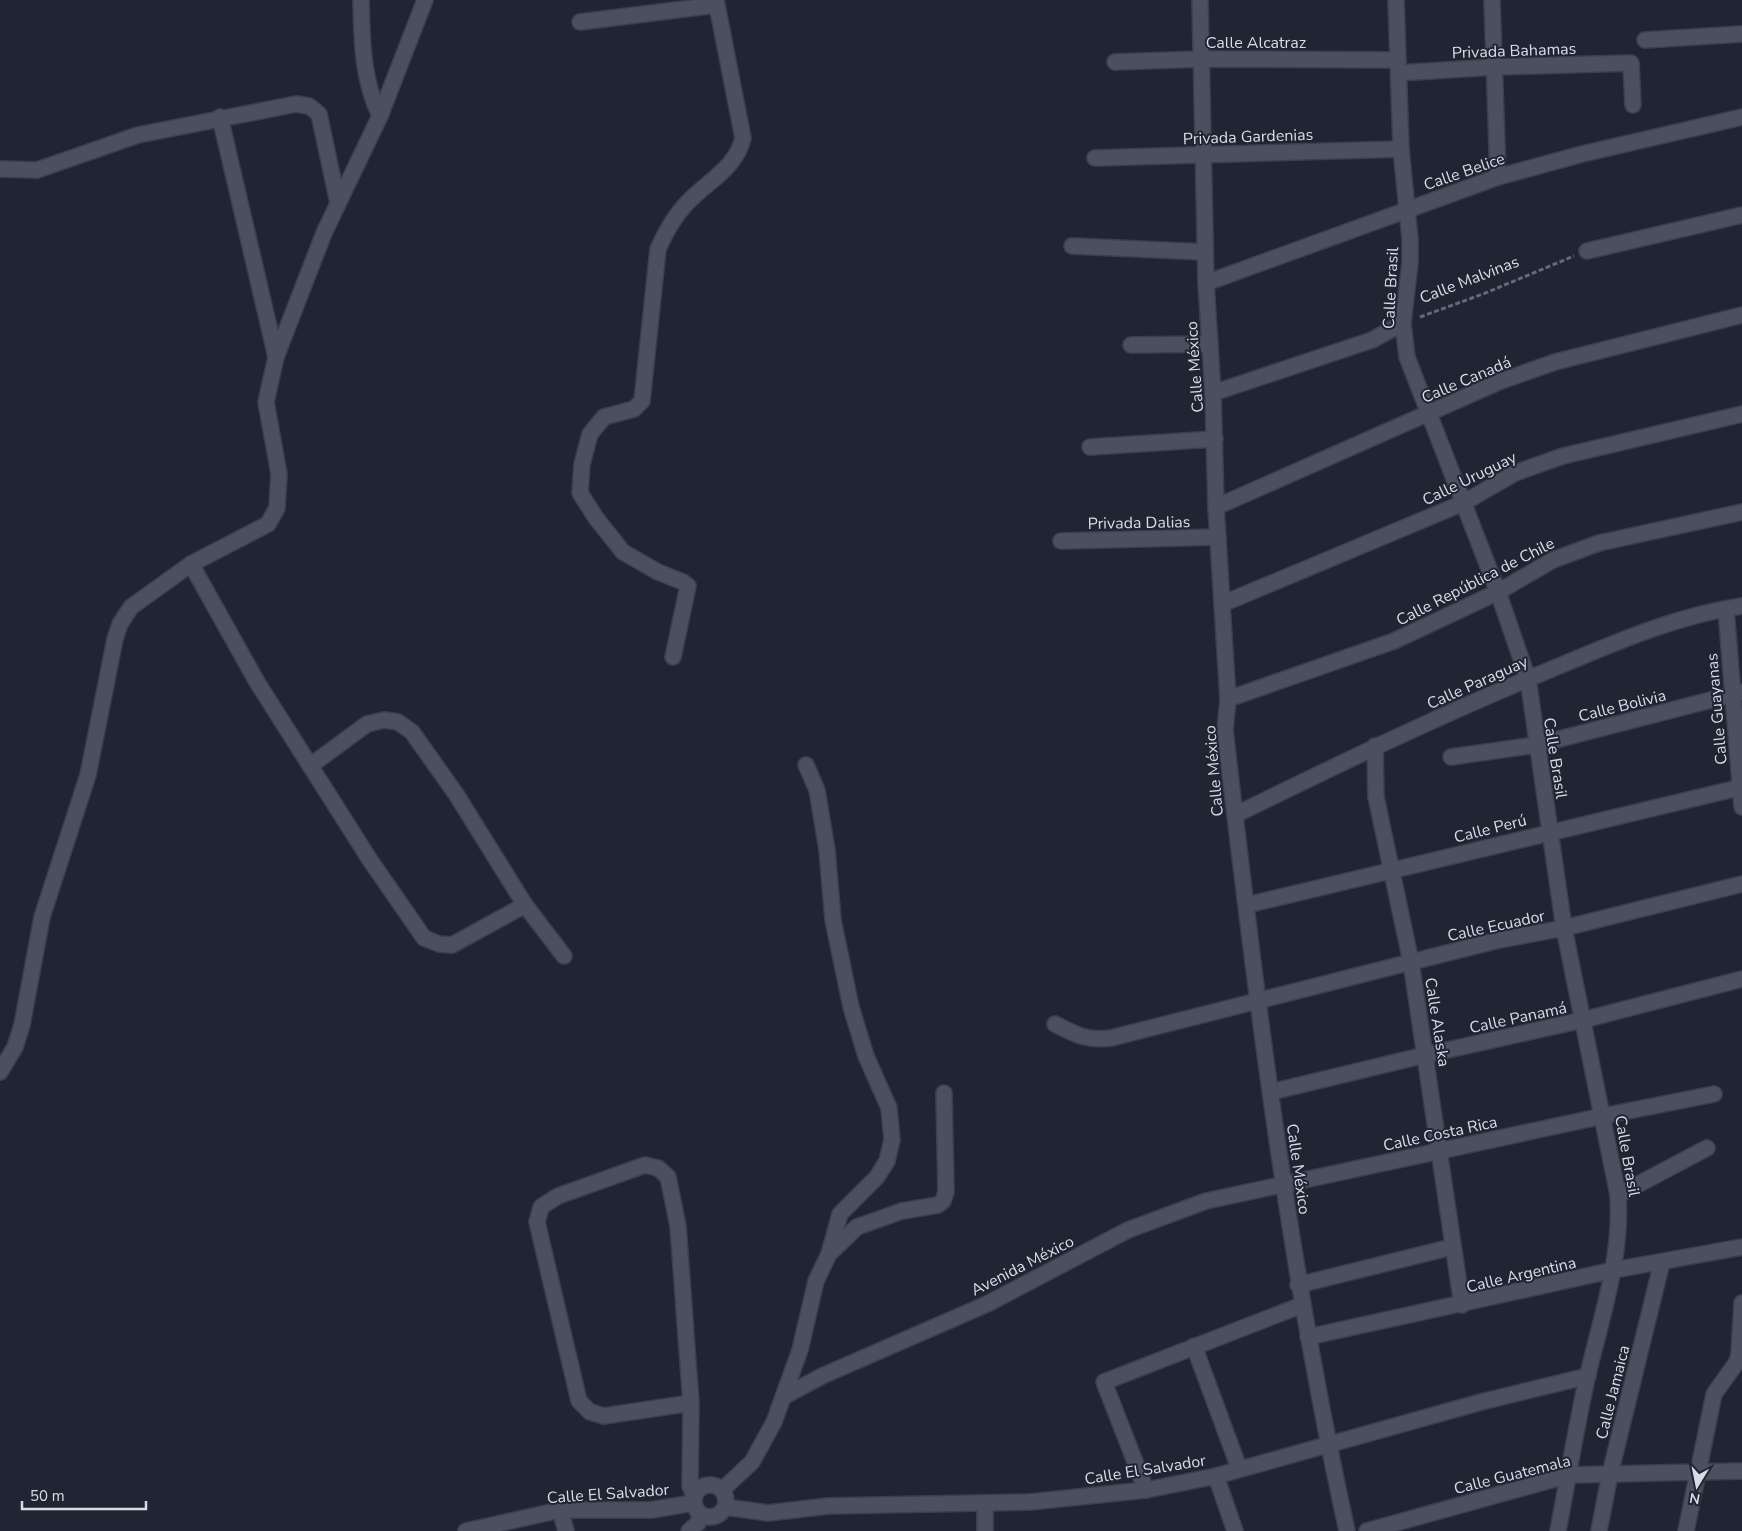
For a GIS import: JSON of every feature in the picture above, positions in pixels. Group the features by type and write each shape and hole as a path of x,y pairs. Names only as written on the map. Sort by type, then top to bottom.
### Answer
{"street":[{"path":"360,0 362,54 370,96 380,116"},
{"path":"0,1072 15,1047 22,1025 42,917 88,775 115,639 120,624 131,607 191,564 268,524 277,508 279,474 266,402 276,356 324,233 380,116 425,0"},
{"name":"Calle México","path":"1200,0 1206,283 1213,393 1216,507 1228,699 1225,730 1257,1000 1298,1284 1328,1443 1347,1531"},
{"name":"Calle Brasil","path":"1396,0 1401,149 1410,263 1403,323 1407,357 1498,592 1528,678 1536,745 1564,928 1618,1196 1620,1216 1614,1270 1588,1376 1558,1531"},
{"path":"1492,0 1498,177"},
{"path":"580,22 716,3 743,138 740,151 733,161 686,204 667,229 658,250 642,401 634,409 604,417 590,434 582,464 580,492 596,518 622,552 688,586 673,657"},
{"path":"1645,40 1742,34"},
{"name":"Calle Alcatraz","path":"1115,62 1202,59 1398,67"},
{"name":"Privada Bahamas","path":"1398,67 1631,64 1633,105"},
{"path":"0,169 38,170 138,135 220,117 296,104 309,106 319,114 338,203"},
{"path":"220,117 276,356"},
{"name":"Calle Belice","path":"1206,283 1498,177 1582,154 1742,118"},
{"name":"Privada Gardenias","path":"1095,158 1401,149"},
{"path":"1587,251 1742,215"},
{"path":"1072,246 1205,252"},
{"name":"Calle Canadá","path":"1216,507 1501,381 1555,362 1742,315"},
{"path":"1213,393 1372,340 1403,323"},
{"path":"1131,345 1210,344"},
{"name":"Calle Uruguay","path":"1222,604 1463,503 1515,473 1563,456 1742,414"},
{"path":"1090,448 1215,439"},
{"name":"Calle República de Chile","path":"1228,699 1394,641 1498,592 1553,560 1599,543 1742,512"},
{"name":"Privada Dalias","path":"1061,541 1218,537"},
{"path":"191,564 257,682 370,860 424,938 439,944 452,945 525,905"},
{"name":"Calle Paraguay","path":"1235,815 1375,746 1528,678 1654,626 1726,608 1742,606"},
{"name":"Calle Guayanas","path":"1726,608 1737,694 1742,807"},
{"name":"Calle Bolivia","path":"1451,757 1536,745 1737,694"},
{"path":"310,766 366,724 384,720 398,722 412,732 456,794 525,905 564,956"},
{"name":"Calle Alaska","path":"1375,746 1376,797 1411,962 1441,1150 1452,1248 1462,1305"},
{"path":"722,1490 752,1462 774,1422 800,1350 816,1281 829,1254 840,1214 877,1177 887,1161 892,1140 890,1108 866,1056 851,1007 834,920 827,850 817,790 806,765"},
{"name":"Calle Perú","path":"1247,904 1741,787"},
{"name":"Calle Ecuador","path":"1055,1024 1085,1038 1095,1040 1499,940 1564,928 1742,884"},
{"name":"Calle Panamá","path":"1271,1092 1583,1020 1742,979"},
{"path":"829,1254 857,1227 902,1210 938,1205 943,1201 946,1192 944,1092"},
{"name":"Calle Costa Rica","path":"1284,1185 1441,1150 1714,1094"},
{"path":"1618,1196 1707,1148"},
{"path":"691,1403 604,1416 590,1412 579,1401 537,1222 541,1207 558,1196 645,1166 658,1168 668,1177 678,1226 691,1403 690,1486 696,1516"},
{"name":"Avenida México","path":"783,1397 822,1376 987,1304 1128,1230 1206,1201 1284,1185"},
{"name":"Calle Argentina","path":"1308,1338 1614,1270 1742,1247"},
{"path":"1298,1284 1452,1248"},
{"name":"Calle Jamaica","path":"1599,1531 1610,1474 1662,1262"},
{"path":"1686,1531 1714,1394 1737,1362 1739,1354 1742,1303"},
{"path":"1146,1490 1104,1382 1302,1305"},
{"path":"1194,1346 1239,1468"},
{"name":"Calle El Salvador","path":"725,1507 768,1513 828,1506 1030,1502 1146,1490 1216,1476 1328,1443 1480,1402 1588,1376"},
{"name":"Calle Guatemala","path":"1367,1531 1569,1475 1742,1471"},
{"path":"1216,1476 1235,1531"},
{"path":"706,1485 715,1486 722,1490 726,1498 725,1507 714,1517 696,1516 698,1489 706,1485"},
{"path":"985,1503 986,1531"},
{"path":"560,1510 566,1531"},
{"name":"Calle El Salvador","path":"466,1531 560,1510 651,1510 696,1516"}],"path":[{"name":"Calle Malvinas","path":"1403,323 1483,294 1587,251"}]}
